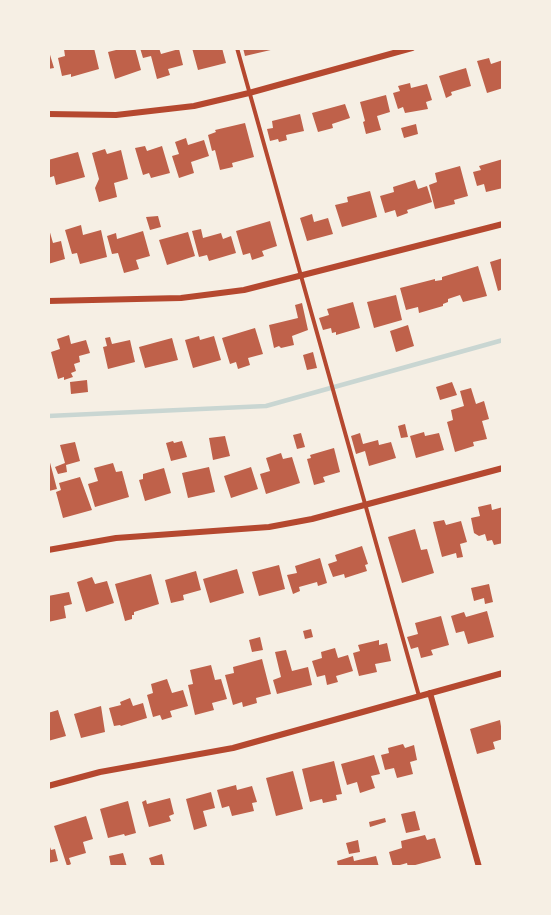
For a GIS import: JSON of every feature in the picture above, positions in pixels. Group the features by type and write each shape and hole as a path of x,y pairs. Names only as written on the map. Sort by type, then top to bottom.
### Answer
{"street":[{"path":"48,114 116,115 194,106 412,48"},
{"path":"48,301 181,298 244,290 503,224"},
{"path":"48,550 116,538 269,527 312,519 503,468"},
{"path":"48,786 100,772 233,748 503,673"},
{"path":"430,693 479,867"}],"lane":[{"path":"237,48 419,696"}],"building":[{"path":"48,48 54,68 48,69"},
{"path":"94,48 99,69 71,77 71,74 62,76 58,58 65,56 64,49"},
{"path":"135,48 141,70 115,79 108,52"},
{"path":"140,48 159,48 161,54 179,49 183,65 168,69 170,75 157,79 151,56 143,58"},
{"path":"192,48 222,48 226,63 198,70"},
{"path":"243,48 274,48 275,49 245,56"},
{"path":"489,58 491,64 503,60 503,88 487,93 477,61"},
{"path":"466,68 471,86 451,92 452,95 446,98 439,76"},
{"path":"410,83 411,88 427,84 432,100 426,102 428,109 405,113 403,107 398,109 393,93 400,91 398,86"},
{"path":"386,95 390,112 377,116 381,130 366,134 360,102"},
{"path":"345,104 350,118 332,124 333,128 318,132 312,113"},
{"path":"300,114 304,131 286,135 287,140 270,141 267,129 273,128 272,121"},
{"path":"245,123 254,157 232,163 233,167 220,170 208,135 216,132 215,130"},
{"path":"416,124 418,134 404,138 401,128"},
{"path":"186,138 188,145 204,140 209,156 191,162 194,173 179,178 172,156 179,154 175,142"},
{"path":"145,146 147,151 162,146 170,173 151,178 149,173 143,175 135,148"},
{"path":"105,149 107,154 121,150 128,179 114,183 117,197 99,202 95,188 99,179 92,153"},
{"path":"78,152 85,177 56,185 54,176 48,178 48,160"},
{"path":"503,159 503,188 486,192 484,184 477,186 473,172 481,170 479,166"},
{"path":"460,166 468,196 454,200 455,204 435,209 429,185 437,182 435,173"},
{"path":"415,180 418,189 427,186 432,202 407,210 408,213 397,217 395,210 385,213 380,196 394,192 393,187"},
{"path":"370,191 377,217 342,227 335,205 348,202 347,197"},
{"path":"312,214 314,222 328,218 333,234 307,241 300,218"},
{"path":"158,216 161,227 150,230 146,217"},
{"path":"270,221 277,246 262,251 264,256 252,260 250,253 243,255 236,231"},
{"path":"81,225 83,235 101,230 107,257 80,264 77,253 72,254 65,230"},
{"path":"49,229 53,243 61,241 65,259 48,264"},
{"path":"201,229 203,238 221,233 223,239 231,236 236,253 209,261 207,255 199,257 192,231"},
{"path":"143,231 150,256 136,260 139,269 124,273 118,253 112,254 107,236 116,233 117,239"},
{"path":"188,232 195,256 167,265 159,240"},
{"path":"503,258 503,289 498,291 490,262"},
{"path":"478,266 487,296 463,302 460,295 448,299 443,306 419,313 418,307 406,310 400,288 435,279 435,281 442,280 442,277"},
{"path":"396,295 402,320 374,328 367,302"},
{"path":"353,302 360,328 336,335 336,332 332,333 331,328 323,330 319,318 329,315 327,309"},
{"path":"302,303 308,330 292,336 294,345 274,348 269,325 298,318 295,305"},
{"path":"408,325 414,346 396,352 390,331"},
{"path":"255,328 263,354 248,358 250,365 238,369 236,362 230,364 222,338"},
{"path":"69,335 71,344 86,340 90,353 79,356 80,362 74,364 76,371 71,373 73,377 58,379 51,352 60,349 57,339"},
{"path":"199,336 200,340 214,336 221,360 193,368 185,340"},
{"path":"110,337 112,344 130,340 135,362 108,369 103,347 107,346 105,338"},
{"path":"172,338 178,360 145,368 139,347"},
{"path":"313,352 317,368 307,370 303,355"},
{"path":"87,380 88,392 71,394 70,382"},
{"path":"452,382 457,395 440,400 436,387"},
{"path":"471,388 476,404 484,401 489,419 482,421 487,439 473,442 474,446 455,452 447,422 453,420 451,410 464,406 460,391"},
{"path":"405,424 408,437 401,438 398,426"},
{"path":"424,432 425,436 439,433 444,450 416,458 410,436"},
{"path":"301,433 305,447 297,449 293,435"},
{"path":"360,433 363,444 378,440 379,445 391,442 396,458 369,466 365,451 356,454 351,436"},
{"path":"225,436 230,456 213,460 209,438"},
{"path":"173,441 174,443 182,441 187,457 171,461 166,443"},
{"path":"75,442 80,461 66,465 67,472 58,474 55,467 65,463 60,445"},
{"path":"334,448 340,472 323,477 325,482 314,485 307,459 311,458 310,455"},
{"path":"281,453 283,459 292,457 300,483 266,494 260,474 270,471 266,458"},
{"path":"48,455 57,489 49,491 48,485"},
{"path":"113,463 116,472 122,471 129,497 95,507 88,484 98,481 94,468"},
{"path":"209,467 215,492 188,498 182,473"},
{"path":"251,467 258,489 231,498 224,476"},
{"path":"164,468 171,493 145,501 139,480 143,479 143,474"},
{"path":"80,477 92,510 63,518 56,492 61,490 59,483"},
{"path":"491,504 492,510 503,507 503,543 494,545 492,540 487,541 485,534 479,536 474,533 471,518 480,516 478,507"},
{"path":"444,520 446,525 461,521 467,542 460,544 463,557 457,558 456,553 442,557 433,522"},
{"path":"415,529 421,550 427,549 434,573 402,583 388,537"},
{"path":"362,546 368,564 365,565 367,571 345,578 344,574 333,577 328,564 337,561 335,555"},
{"path":"320,558 327,583 318,586 317,582 299,587 300,591 293,594 287,575 297,573 295,566"},
{"path":"279,565 285,589 259,596 252,572"},
{"path":"237,569 244,593 210,603 203,579"},
{"path":"196,571 201,590 183,595 184,600 171,603 165,580"},
{"path":"151,574 159,604 134,612 132,619 125,621 115,584"},
{"path":"92,577 95,584 107,581 114,603 86,612 77,582"},
{"path":"489,584 493,602 485,604 484,598 474,601 471,588"},
{"path":"69,592 72,604 64,606 66,618 48,622 48,596"},
{"path":"487,611 494,637 468,644 464,631 456,633 451,616 464,612 466,617"},
{"path":"441,616 449,645 431,650 433,655 421,658 418,647 411,649 407,637 418,634 415,623"},
{"path":"311,629 313,637 305,639 303,631"},
{"path":"260,637 263,650 252,652 249,640"},
{"path":"379,640 379,645 387,643 391,661 375,664 377,672 359,676 353,653 360,651 358,645"},
{"path":"335,648 338,658 348,655 353,671 336,676 338,682 327,685 325,675 317,677 312,661 322,658 321,652"},
{"path":"286,650 292,671 308,667 312,685 277,694 273,680 281,677 275,652"},
{"path":"262,659 271,694 256,698 257,703 243,707 242,702 233,705 225,675 234,673 233,667"},
{"path":"211,665 215,680 221,679 227,699 212,703 214,710 195,715 188,685 193,684 190,670"},
{"path":"167,679 172,693 183,690 188,706 170,711 172,717 162,720 160,715 153,717 147,695 153,693 151,684"},
{"path":"130,698 133,706 143,703 147,718 114,726 109,708 121,705 120,702"},
{"path":"101,706 105,732 81,738 74,714"},
{"path":"58,710 66,736 48,741 48,713"},
{"path":"500,720 503,739 493,742 495,749 477,754 470,729"},
{"path":"403,744 405,748 414,745 417,760 410,762 413,774 397,778 394,768 385,770 381,755 389,753 388,748"},
{"path":"374,755 380,774 371,776 375,788 360,793 357,782 347,785 341,764"},
{"path":"334,761 342,794 336,795 337,800 323,803 322,799 310,802 302,769"},
{"path":"293,771 303,809 276,816 266,778"},
{"path":"236,785 237,790 252,786 257,802 252,803 254,811 232,816 229,806 222,808 217,790"},
{"path":"211,792 215,808 203,811 207,826 194,830 186,799"},
{"path":"170,798 174,814 169,816 171,821 149,827 142,802 146,800 147,804"},
{"path":"128,801 136,833 108,838 100,809"},
{"path":"415,811 420,830 406,833 401,814"},
{"path":"86,816 93,839 83,842 86,853 69,858 71,864 67,866 54,826"},
{"path":"385,818 386,822 370,827 369,822"},
{"path":"425,835 427,840 435,838 441,858 408,867 407,863 393,867 389,852 402,848 401,841"},
{"path":"358,840 360,852 349,854 346,843"},
{"path":"48,841 51,850 55,849 58,861 48,863"},
{"path":"123,853 127,867 111,867 109,856"},
{"path":"162,854 165,867 152,867 149,858"},
{"path":"353,856 354,861 376,856 379,867 338,867 337,861"}],"waterway":[{"path":"48,416 266,406 503,340"}]}
